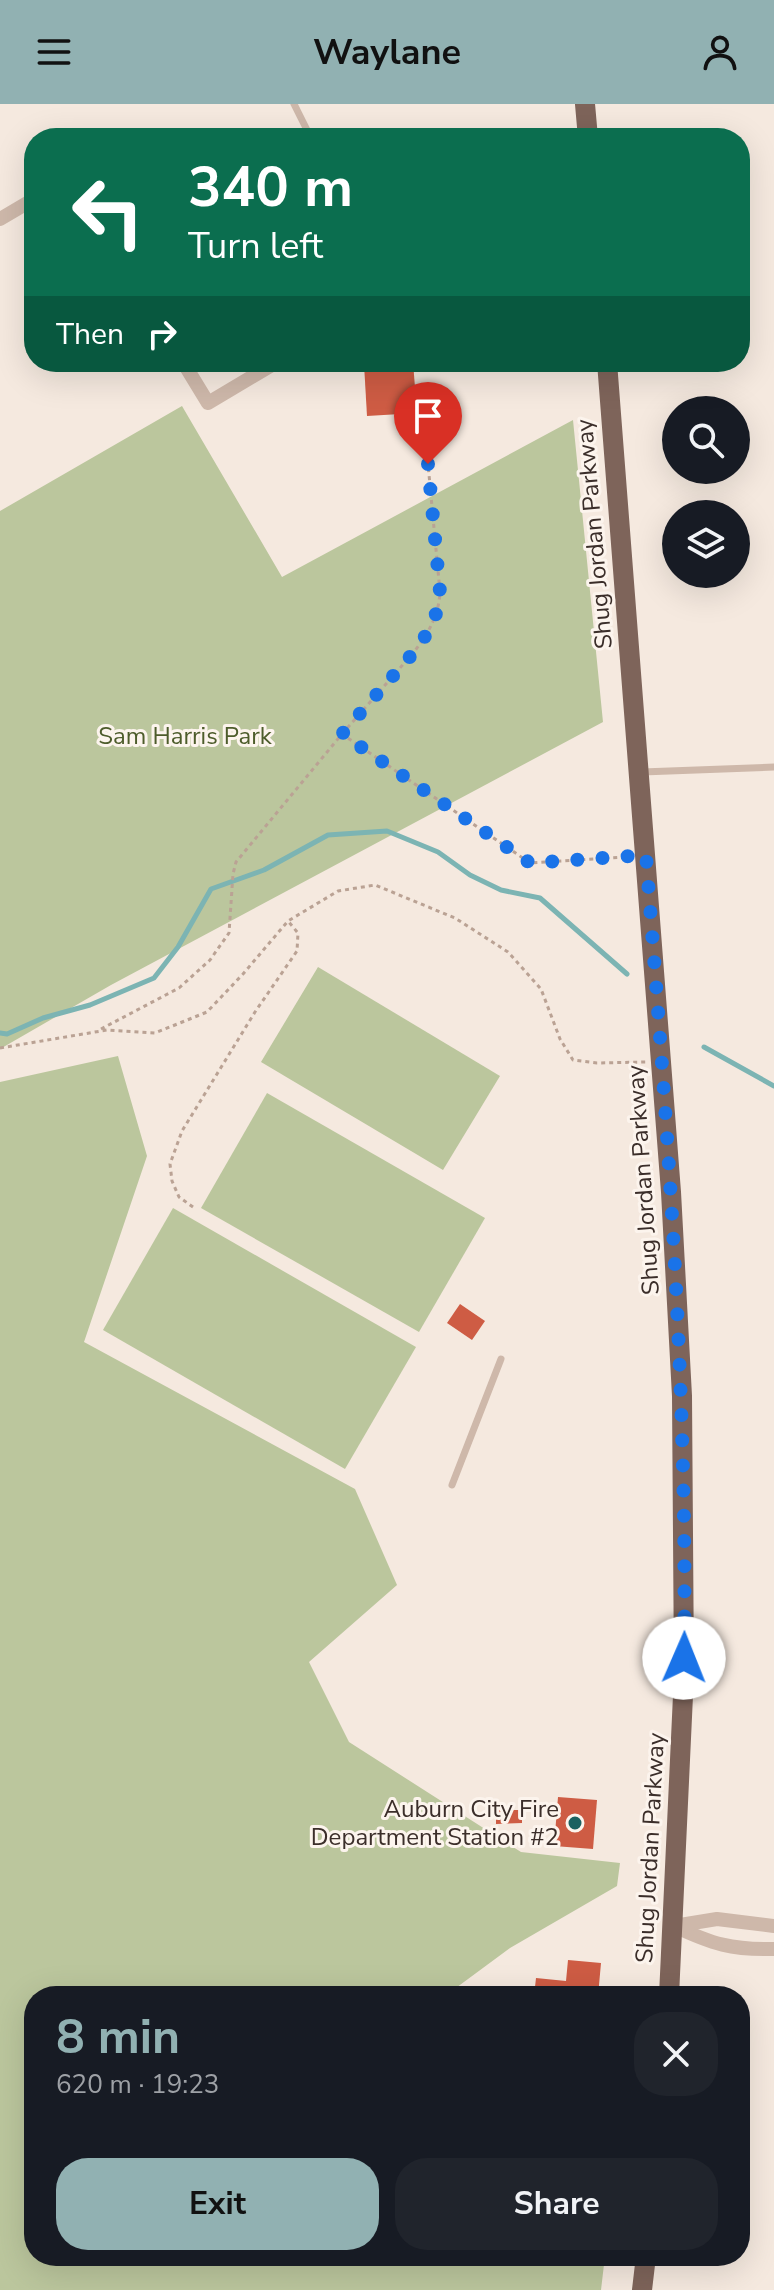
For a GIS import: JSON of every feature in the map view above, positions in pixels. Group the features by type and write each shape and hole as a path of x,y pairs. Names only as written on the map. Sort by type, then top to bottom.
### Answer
{"main road":[{"path":"585,104 587,128"},
{"name":"Shug Jordan Parkway","path":"608,372 671,1192 682,1396 684,1674 670,1986"},
{"path":"642,2290 645,2266"}],"street":[{"path":"0,219 24,205"},
{"path":"189,372 208,403 260,372"},
{"path":"674,1926 717,1919 774,1926"},
{"path":"674,1926 726,1947 774,1949"}],"lane":[{"path":"294,104 306,128"},
{"path":"639,772 774,767"},
{"path":"452,1485 501,1359"}],"path":[{"path":"95,1032 179,988 210,960 229,933 236,862 425,638 439,605 440,592 428,464"},
{"path":"342,734 530,863 646,855"},
{"path":"0,1048 107,1030 155,1033 207,1012 288,921 338,891 375,885 455,918 508,952 541,989 560,1039 573,1060 597,1063 661,1062"},
{"path":"193,1207 179,1197 172,1181 170,1164 182,1131 255,1012 297,951 298,933 288,921"}],"green space":[{"name":"Sam Harris Park","path":"182,406 282,577 573,420 603,722 111,985 0,1049 0,511"},
{"path":"318,967 500,1076 443,1170 261,1062"},
{"path":"118,1056 147,1156 84,1342 355,1489 397,1585 309,1662 349,1742 521,1852 620,1863 617,1886 510,1948 459,1986 24,1986 24,2266 604,2266 601,2290 0,2290 0,1082"},
{"path":"267,1093 485,1218 419,1332 201,1208"},
{"path":"173,1208 416,1347 345,1469 103,1330"}],"building":[{"path":"364,372 414,372 417,413 367,416"},
{"path":"460,1304 485,1321 472,1340 447,1323"},
{"name":"Auburn City Fire Department Station #2","path":"558,1797 597,1800 593,1849 554,1846"},
{"path":"496,1810 522,1810 522,1823 496,1824"},
{"path":"568,1960 601,1963 599,1986 535,1986 536,1978 566,1981"}],"waterway":[{"path":"0,1033 7,1034 43,1018 90,1005 154,978 178,947 211,889 264,870 328,835 387,831 438,852 470,875 501,890 540,898 627,974"},
{"path":"704,1047 774,1086"}],"place":[{"name":"Auburn City Fire Department Station #2","path":"575,1823"}],"route":[{"path":"428,464 439,605 425,638 342,734 530,863 646,855 671,1192 682,1396 684,1658"}]}
